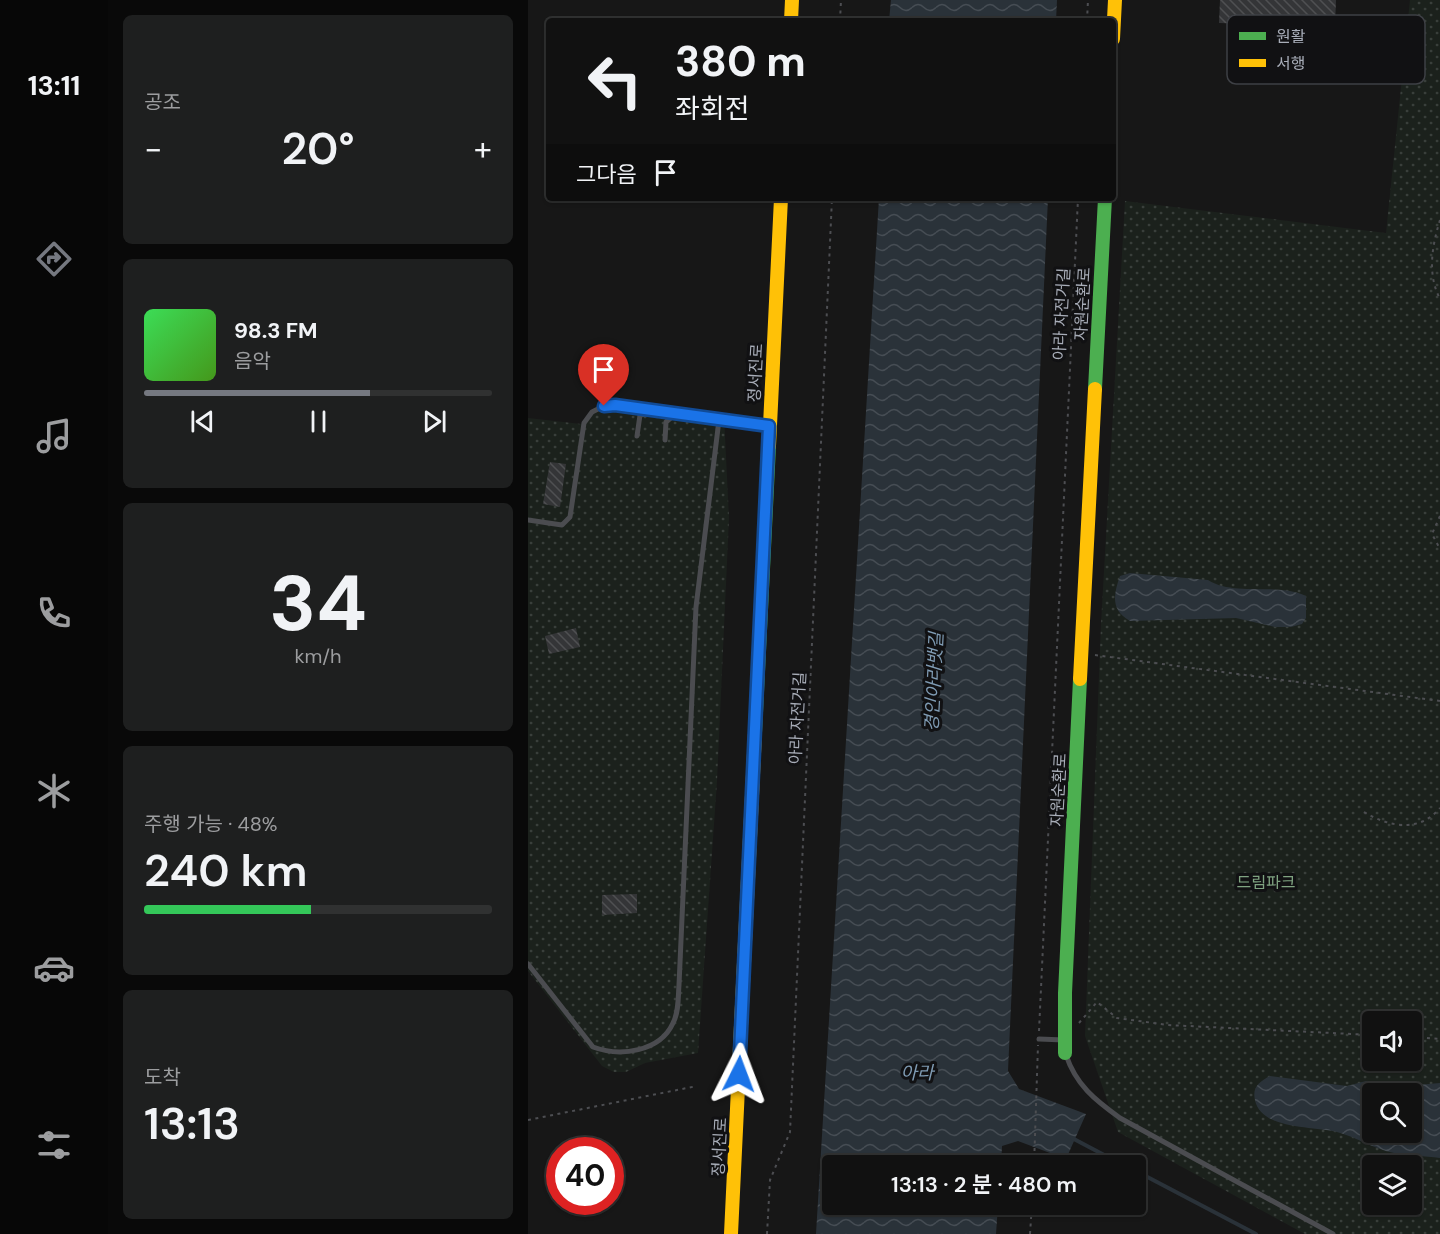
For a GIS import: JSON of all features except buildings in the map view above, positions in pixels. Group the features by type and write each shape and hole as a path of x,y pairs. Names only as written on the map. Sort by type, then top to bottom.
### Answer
{"street":[{"path":"791,18 792,0"},
{"path":"1114,18 1115,0"},
{"name":"정서진로","path":"731,1234 781,201"},
{"name":"자원순환로","path":"1065,1047 1080,653 1105,201"}],"lane":[{"path":"528,520 562,525 570,516 582,432 592,412 604,406 615,405 719,420"},
{"path":"662,411 666,422 665,440"},
{"path":"637,436 640,415 662,411"},
{"path":"666,422 673,416 769,426"},
{"path":"528,964 588,1044 593,1047 610,1052 635,1050 656,1041 673,1024 679,985 696,608 719,420"},
{"path":"1039,1039 1065,1047"},
{"name":"자원순환로","path":"1065,1047 1072,1074 1090,1096 1120,1118 1333,1234"}],"path":[{"path":"840,18 841,0"},
{"path":"1087,18 1088,0"},
{"name":"아라 자전거길","path":"766,1234 770,1180 790,1132 832,201"},
{"name":"아라 자전거길","path":"1034,1155 1078,201"},
{"path":"1440,220 1432,245 1433,280 1440,299"},
{"path":"1440,516 1432,534 1440,549"},
{"path":"1080,653 1440,701"},
{"path":"1364,812 1384,823 1407,826 1428,818 1440,808"},
{"path":"1077,1025 1097,1002 1117,1018 1168,1025 1362,1035"},
{"path":"1422,1038 1440,1039"},
{"path":"528,1120 697,1086"},
{"path":"1030,1234 1031,1215"}],"green space":[{"name":"드림파크","path":"1410,0 1440,0 1440,1234 1305,1234 1118,1132 1085,1036 1101,624 1125,201 1386,233 1401,84 1425,84 1425,15 1408,15"},
{"path":"614,401 724,416 729,518 717,781 698,1053 645,1063 626,1072 614,1072 602,1066 528,971 528,418 581,424 594,408"}],"water":[{"path":"891,0 1057,0 1056,18 889,18"},
{"name":"아라","path":"879,201 1048,201 1008,1071 1019,1089 1086,1114 1068,1155 1055,1155 1018,1141 1002,1146 1002,1155 822,1155 822,1215 997,1215 996,1234 816,1234"},
{"path":"1130,573 1208,580 1231,588 1295,592 1306,596 1306,618 1302,624 1291,627 1275,627 1236,618 1130,621 1119,612 1115,596 1120,576"},
{"path":"1270,1076 1347,1086 1366,1081 1375,1083 1362,1083 1362,1142 1337,1132 1289,1125 1267,1117 1259,1110 1255,1100 1256,1088"},
{"path":"1440,1083 1440,1158 1405,1155 1365,1143 1422,1143 1422,1085"}],"waterway":[{"path":"1072,1138 1104,1155"},
{"path":"1146,1176 1256,1234"}],"traffic: fast":[{"path":"1095,389 1105,201"},
{"path":"755,733 769,446"},
{"path":"1065,1053 1065,993 1080,679"}],"traffic: slow":[{"path":"791,18 792,0"},
{"path":"1114,18 1115,0"},
{"path":"769,446 781,201"},
{"path":"1080,679 1095,389"},
{"path":"731,1234 755,733"}],"route":[{"path":"604,406 615,405 707,416 719,420 769,426 739,1074"}],"water label":[{"name":"경인아라뱃길","path":"934,682"}]}
